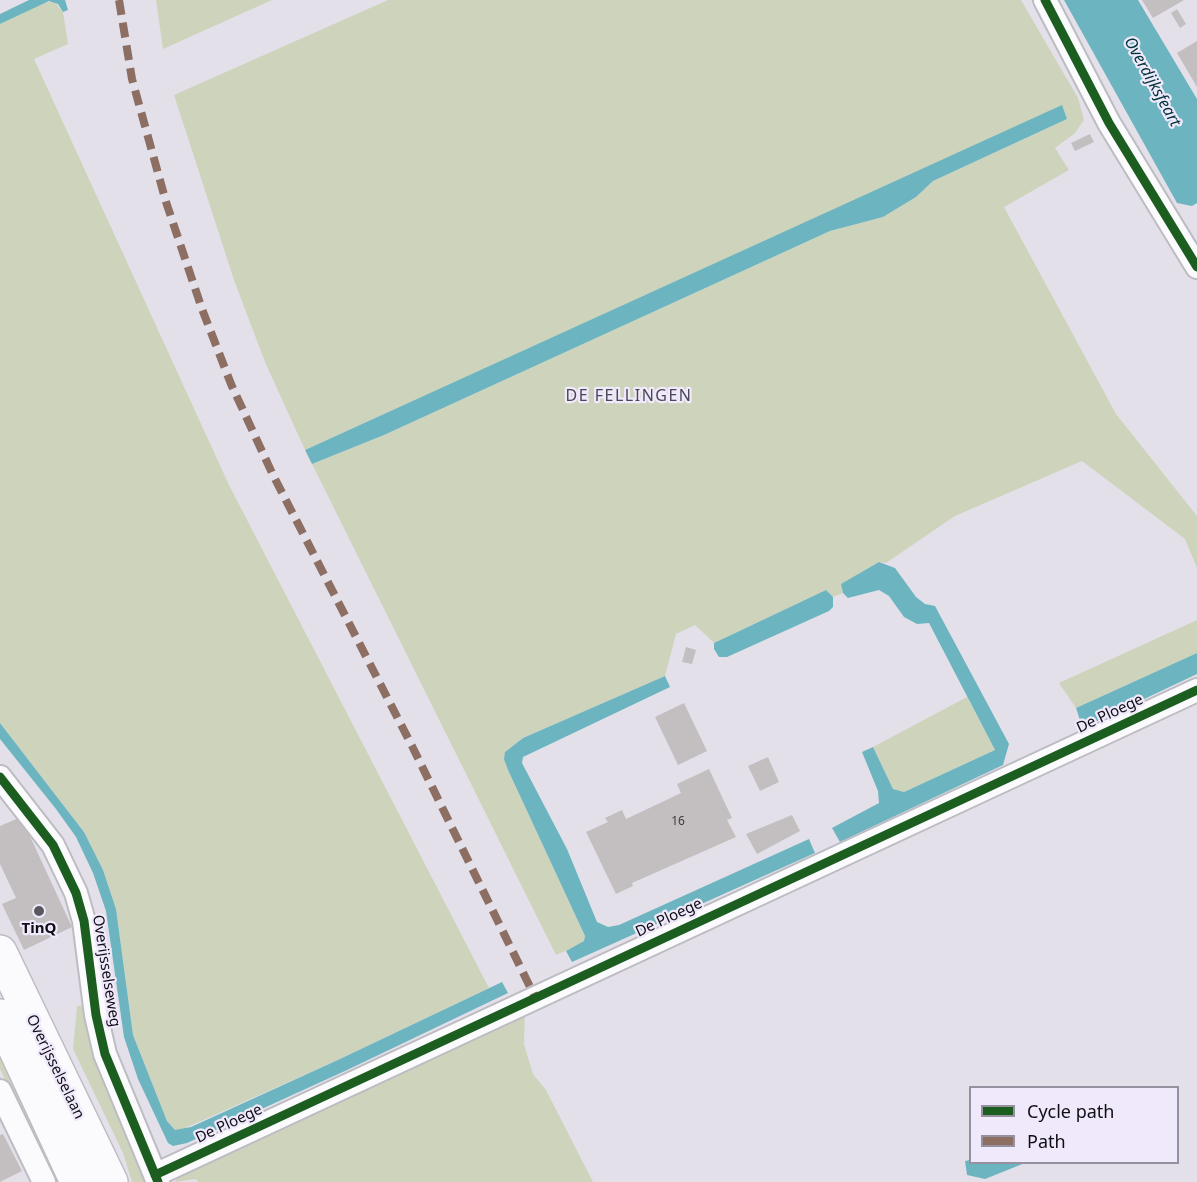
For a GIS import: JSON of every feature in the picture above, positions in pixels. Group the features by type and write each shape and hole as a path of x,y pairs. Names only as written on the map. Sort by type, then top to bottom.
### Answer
{"main road":[{"name":"Overijsselselaan","path":"0,952 111,1182"},
{"name":"Overijsselselaan","path":"0,1016 78,1182"}],"street":[{"path":"1045,0 1109,123 1193,253"},
{"name":"De Ploege","path":"156,1179 1197,690"},
{"name":"Overijsselseweg","path":"0,777 53,845 76,893 84,921 96,1015 105,1054 156,1179"},
{"path":"0,1091 44,1182"}],"green space":[{"path":"156,0 272,0 163,49"},
{"path":"388,0 1021,0 1078,98 1084,120 1075,133 1055,148 1069,170 1004,207 1116,414 1197,516 1197,568 1185,539 1082,461 955,516 886,563 879,562 842,584 843,593 833,597 826,590 714,643 695,625 676,634 665,676 523,738 505,752 508,770 585,936 584,941 577,946 556,955 312,464 384,435 830,231 883,217 916,197 933,181 1067,119 1061,106 305,450 265,362 234,280 174,95"},
{"path":"54,1 63,12 68,44 34,59 229,485 489,988 340,1059 181,1130 175,1130 167,1121 133,1035 116,909 103,870 84,832 0,723 0,24 43,3"},
{"path":"1197,620 1197,653 1076,708 1059,683"},
{"path":"967,697 995,750 904,792 893,789 873,747"},
{"path":"87,1005 151,1182 132,1182 123,1153 73,1049 77,1006"},
{"path":"525,1009 524,1044 533,1074 546,1090 593,1182 198,1182 196,1179 175,1182 182,1172"},
{"path":"0,1043 64,1182 53,1182 0,1069"}],"water":[{"path":"29,0 65,0 68,10 63,12 58,4 49,1 0,24 0,14"},
{"name":"Overdijksfeart","path":"1064,0 1138,0 1197,99 1197,203 1192,206 1177,203"},
{"path":"1062,105 1067,119 933,181 916,197 883,217 830,231 384,435 312,464 305,450"},
{"path":"879,562 895,568 916,597 925,604 935,606 1009,744 1003,765 840,842 832,828 879,803 878,791 862,752 873,747 893,789 904,792 995,750 929,623 917,624 904,617 889,596 879,590 848,598 843,593 841,584"},
{"path":"826,590 833,597 833,607 829,611 727,657 719,657 714,649 714,643"},
{"path":"1197,653 1197,674 1085,727 1080,720 1076,708"},
{"path":"665,676 670,687 523,757 522,763 567,849 597,922 608,927 619,925 809,839 815,853 572,962 566,951 584,941 585,936 508,770 504,759 505,752 523,738"},
{"path":"0,723 84,832 103,870 116,909 133,1035 167,1121 175,1130 191,1127 502,982 508,993 345,1071 187,1143 173,1146 168,1143 138,1079 124,1037 106,911 93,873 76,837 0,739"},
{"path":"969,1160 969,1164 1022,1164 985,1179 967,1175 965,1161"}],"building":[{"path":"1142,0 1184,0 1153,18"},
{"path":"1177,9 1186,24 1180,28 1171,13"},
{"path":"1197,41 1197,87 1177,53"},
{"path":"1090,134 1094,142 1075,151 1071,143"},
{"path":"686,647 696,650 692,664 682,662"},
{"path":"684,703 707,751 678,765 655,717"},
{"path":"768,757 779,782 760,791 748,766"},
{"path":"709,769 732,818 727,820 736,837 632,883 633,886 616,894 586,832 608,822 605,818 622,810 626,819 681,793 677,784"},
{"path":"792,815 800,831 757,854 746,834"},
{"path":"21,817 72,927 24,950 2,904 16,898 0,864 0,826"},
{"path":"3,1134 22,1171 0,1182 0,1135"}],"marked path":[{"path":"119,0 132,79 166,202 202,309 231,384 273,475 412,746 535,997"}],"cycle path":[{"path":"1045,0 1109,123 1197,267"},
{"path":"155,1175 1197,690"},
{"path":"0,777 53,845 76,893 84,921 96,1015 105,1054 158,1182"}],"place":[{"name":"TinQ","path":"39,911"}],"district":[{"name":"DE FELLINGEN","path":"629,396"}]}
